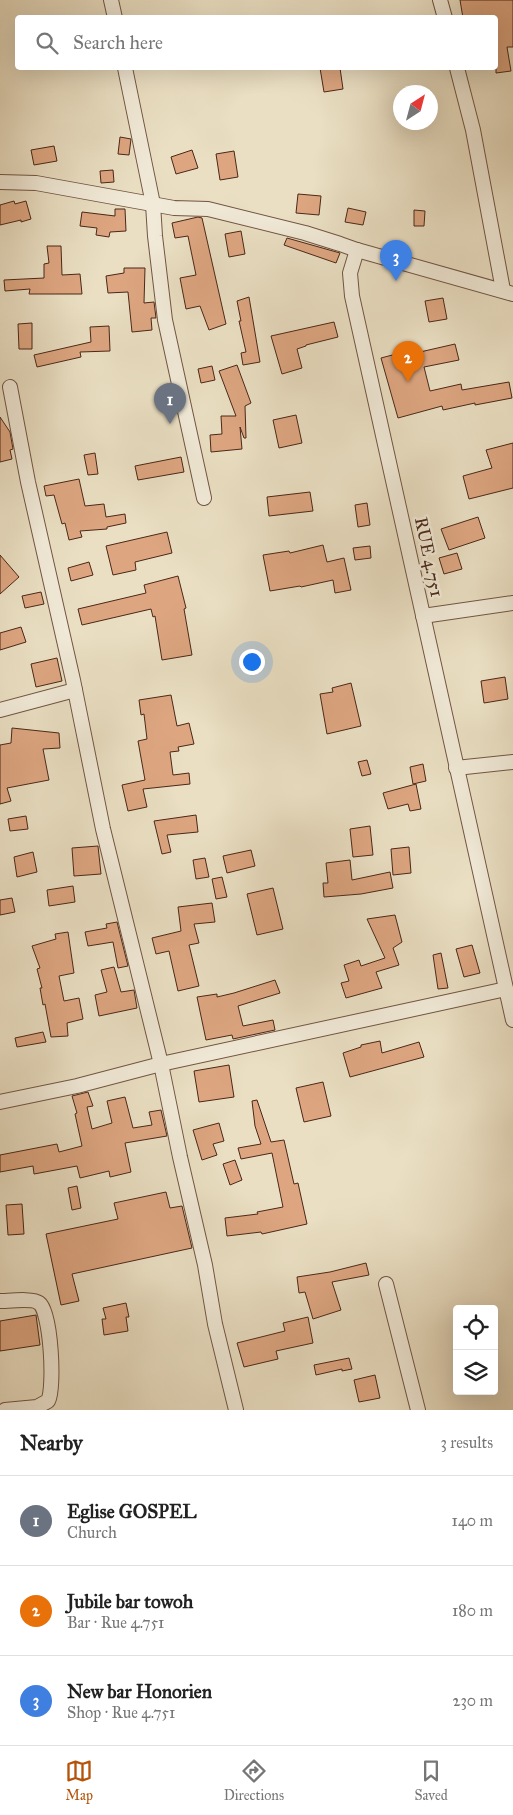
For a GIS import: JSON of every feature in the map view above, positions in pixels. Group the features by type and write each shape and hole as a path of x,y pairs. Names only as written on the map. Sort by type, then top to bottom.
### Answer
{"street":[{"path":"111,0 114,15"},
{"path":"440,0 444,15"},
{"path":"125,70 153,204 165,320 204,498"},
{"path":"0,182 60,186 174,208 208,209 305,233 357,250 508,292 473,130 458,70"},
{"name":"RUE 4.751","path":"357,250 350,273 352,296 513,1020"},
{"path":"10,387 28,482 75,690 103,829 161,1064 205,1265 215,1324 236,1410"},
{"path":"423,616 513,603"},
{"path":"0,710 75,690"},
{"path":"456,768 513,762"},
{"path":"0,1102 77,1086 161,1064 506,988"},
{"path":"386,1284 418,1410"},
{"path":"0,1301 35,1301 41,1304 45,1310 50,1346 51,1390 48,1401 37,1406 5,1410"}],"building":[{"path":"460,0 513,0 513,47 507,47 511,71 496,73 496,70 498,70 498,15 462,15"},
{"path":"320,70 340,70 343,89 324,92"},
{"path":"120,137 131,139 129,155 118,154"},
{"path":"54,146 57,161 34,165 31,150"},
{"path":"192,150 198,168 176,174 171,157"},
{"path":"234,151 238,177 220,180 216,154"},
{"path":"113,170 114,182 101,183 100,171"},
{"path":"298,194 321,196 319,215 296,213"},
{"path":"14,201 15,204 26,201 31,219 0,225 0,205"},
{"path":"348,208 366,212 363,225 345,222"},
{"path":"115,209 125,209 126,231 110,232 109,237 96,235 97,228 80,226 82,212 115,216"},
{"path":"414,210 425,211 424,226 414,226"},
{"path":"198,217 202,218 226,324 209,330 200,306 186,309 180,278 196,275 188,236 175,238 172,223"},
{"path":"241,231 245,254 229,257 225,234"},
{"path":"287,238 340,253 336,263 284,245"},
{"path":"47,246 61,246 62,275 80,274 82,294 29,294 30,289 5,291 4,280 44,278 44,264 49,263"},
{"path":"124,268 145,268 144,303 154,302 156,318 151,318 152,330 132,332 128,292 108,293 106,276 124,273"},
{"path":"249,297 260,362 243,365 241,353 246,352 239,321 241,321 237,301"},
{"path":"443,298 447,319 429,322 425,301"},
{"path":"334,322 338,337 297,349 302,368 282,374 271,336"},
{"path":"32,323 32,349 19,349 18,324"},
{"path":"109,326 110,351 80,352 81,357 37,367 34,355 91,342 90,327"},
{"path":"455,344 459,360 424,367 430,391 461,384 462,390 509,382 512,398 443,410 442,406 398,418 381,358 419,348 420,352"},
{"path":"237,365 251,403 245,406 246,438 244,438 240,427 242,449 211,452 210,435 222,434 221,416 236,416 219,371"},
{"path":"212,366 215,380 201,383 198,369"},
{"path":"296,415 302,443 279,448 273,420"},
{"path":"0,417 10,432 13,449 10,450 12,459 0,462"},
{"path":"513,443 513,488 469,499 463,476 492,468 486,450"},
{"path":"95,453 98,474 88,475 84,455"},
{"path":"181,457 184,472 138,480 135,466"},
{"path":"79,479 85,506 104,504 106,517 125,514 126,523 107,527 107,529 80,531 82,537 69,540 65,523 62,524 54,495 46,496 44,486"},
{"path":"310,492 313,511 269,516 267,497"},
{"path":"367,503 370,525 358,527 355,505"},
{"path":"478,517 485,538 449,550 441,529"},
{"path":"167,532 172,553 135,562 136,570 113,575 106,546"},
{"path":"323,545 327,562 344,558 351,590 335,593 333,580 270,591 263,555 289,551 290,553"},
{"path":"370,546 371,558 355,560 353,548"},
{"path":"457,553 462,569 444,574 439,558"},
{"path":"0,555 19,577 0,594"},
{"path":"89,562 93,575 71,581 68,568"},
{"path":"178,576 186,608 184,609 192,655 162,660 155,616 153,617 151,609 82,625 78,609 146,593 144,585"},
{"path":"41,592 44,604 25,608 22,596"},
{"path":"21,627 26,642 0,650 0,633"},
{"path":"57,658 62,681 36,687 31,664"},
{"path":"505,677 508,699 484,703 481,681"},
{"path":"351,683 361,726 327,734 320,694 333,692 332,688"},
{"path":"171,695 177,726 189,723 194,744 178,747 179,751 170,752 173,775 189,773 190,784 143,789 147,807 128,811 122,785 145,780 138,741 147,739 144,714 141,715 139,700"},
{"path":"12,728 59,733 60,748 43,749 49,780 7,788 11,801 0,804 0,745 11,743"},
{"path":"367,760 371,774 362,776 358,762"},
{"path":"423,764 426,781 413,784 410,767"},
{"path":"416,784 421,809 410,811 408,804 388,809 383,793"},
{"path":"196,815 198,832 167,835 171,852 162,854 154,821"},
{"path":"26,816 28,829 10,831 8,819"},
{"path":"370,826 373,855 353,857 350,829"},
{"path":"98,846 101,874 74,876 72,848"},
{"path":"409,847 411,873 393,875 391,849"},
{"path":"251,850 255,866 227,873 223,856"},
{"path":"33,852 37,872 17,877 14,857"},
{"path":"205,858 209,877 196,879 193,860"},
{"path":"350,860 352,880 390,872 393,888 361,894 324,897 323,883 328,883 326,863"},
{"path":"222,877 227,897 216,899 212,879"},
{"path":"73,886 75,902 49,906 47,890"},
{"path":"273,888 283,929 257,935 247,894"},
{"path":"12,898 15,912 0,915 0,900"},
{"path":"212,903 215,922 194,924 199,943 189,945 199,986 178,991 169,951 156,954 152,938 181,931 178,907"},
{"path":"395,915 402,942 393,948 399,965 376,972 382,988 346,998 341,983 349,981 344,965 359,960 361,966 385,958 367,919"},
{"path":"117,922 128,966 118,968 113,942 88,946 85,932 107,928 106,924"},
{"path":"68,932 74,973 59,976 64,1001 79,998 83,1019 67,1023 68,1036 51,1037 40,988 42,988 37,969 40,968 32,946 56,939 55,934"},
{"path":"472,945 480,973 464,977 456,949"},
{"path":"441,953 448,988 438,989 433,955"},
{"path":"114,967 121,992 134,990 137,1008 99,1016 95,995 107,992 101,970"},
{"path":"275,980 280,993 238,1006 243,1026 273,1020 275,1030 233,1039 232,1035 206,1040 197,997 217,994 217,997"},
{"path":"43,1032 46,1042 17,1047 15,1038"},
{"path":"380,1041 382,1053 419,1042 424,1057 350,1077 343,1053 361,1047 361,1045"},
{"path":"229,1065 234,1097 199,1102 194,1071"},
{"path":"323,1082 331,1116 304,1122 296,1088"},
{"path":"88,1092 93,1106 87,1107 92,1129 112,1123 107,1101 125,1097 133,1128 152,1125 149,1112 161,1110 167,1136 125,1143 131,1172 110,1177 109,1171 80,1178 77,1166 34,1174 33,1166 0,1172 0,1155 57,1144 59,1152 82,1146 75,1114 77,1113 72,1096"},
{"path":"257,1100 271,1142 284,1140 294,1184 298,1183 307,1224 262,1234 261,1232 227,1236 225,1218 258,1214 257,1212 283,1207 272,1153 241,1159 238,1148 261,1144 255,1126 252,1101"},
{"path":"219,1123 224,1141 213,1144 217,1155 202,1160 193,1130"},
{"path":"235,1160 242,1180 230,1185 223,1164"},
{"path":"77,1186 81,1208 72,1210 68,1188"},
{"path":"166,1192 170,1208 182,1206 192,1248 72,1274 79,1301 61,1305 46,1234 118,1219 114,1203"},
{"path":"22,1204 24,1234 8,1235 6,1205"},
{"path":"366,1263 369,1275 332,1282 341,1310 313,1319 305,1292 299,1293 297,1277 330,1272"},
{"path":"126,1303 129,1317 126,1317 128,1331 104,1335 102,1319 106,1319 103,1308"},
{"path":"36,1315 40,1345 0,1351 0,1321"},
{"path":"308,1317 313,1343 276,1351 278,1359 244,1367 237,1343 285,1331 283,1323"},
{"path":"349,1358 352,1369 342,1371 342,1369 316,1375 314,1365"},
{"path":"375,1375 380,1398 359,1402 354,1380"}],"place":[{"name":"New bar Honorien","path":"396,281"},
{"name":"Jubile bar towoh","path":"408,382"},
{"name":"Eglise GOSPEL","path":"170,424"}]}
